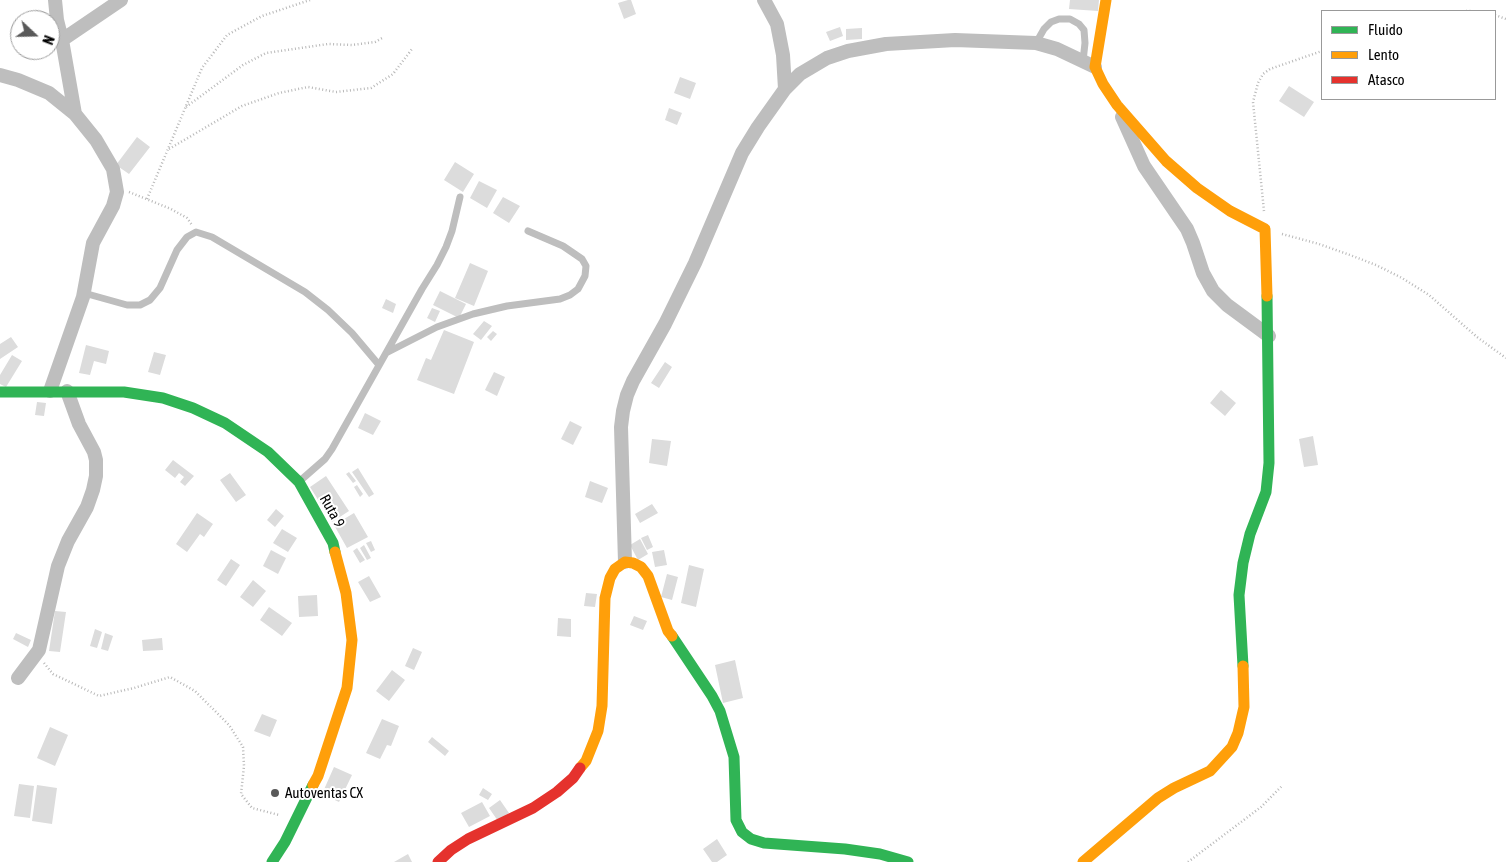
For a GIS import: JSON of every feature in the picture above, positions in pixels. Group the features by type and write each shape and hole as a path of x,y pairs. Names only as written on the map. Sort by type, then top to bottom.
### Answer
{"street":[{"path":"55,0 75,114"},
{"path":"62,40 121,0"},
{"path":"764,0 777,24 783,55 785,89"},
{"path":"1089,64 1106,0"},
{"path":"625,562 621,428 627,395 695,263 742,153 785,89 800,74 827,58 848,51 886,44 955,40 1036,43 1057,49 1089,64 1117,105 1166,161 1197,188 1230,211 1265,229 1269,336 1269,463 1266,492 1246,548 1239,595 1244,707 1238,733 1232,747 1210,771 1174,788 1158,798 1083,862"},
{"path":"0,75 18,80 49,94 75,114 96,140 113,170 116,195 114,206 94,243 84,293 50,391"},
{"path":"1117,105 1144,166 1187,229 1203,273 1213,291 1227,305 1269,336"},
{"path":"18,678 39,650 58,566 68,541 87,507 96,476 94,452 82,431 67,391"},
{"name":"Ruta 9","path":"0,392 124,392 163,398 193,408 225,423 268,452 299,482 333,543 346,593 352,640 347,688 318,776 285,842 272,862"},
{"path":"438,862 451,850 468,839 533,808 557,792 573,778 586,761 598,731 602,706 605,598 610,578 615,569 625,562 633,563 648,576 668,631 720,710 734,757 736,820 742,832 751,839 764,843 853,850 880,854 908,862"}],"lane":[{"path":"1036,43 1044,29 1051,22 1059,19 1070,19 1084,30 1089,64"},
{"path":"299,482 325,459 332,449 446,247 460,197"},
{"path":"386,353 437,327 473,314 507,306 560,299 578,289 586,266 582,258 563,246 528,231"},
{"path":"84,293 127,305 140,305 150,300 160,288 177,250 186,237 196,232 212,236 305,292 328,310 352,333 379,365"}],"path":[{"path":"147,200 202,68 227,35 262,16 310,0"},
{"path":"185,108 243,65 266,53 328,44 352,45 375,42 384,37"},
{"path":"169,149 242,106 279,93 308,87 336,92 371,88 393,74 412,49"},
{"path":"1321,51 1270,69 1263,74 1258,83 1253,102 1265,229 1350,255 1402,278 1429,295 1477,337 1506,358"},
{"path":"116,195 126,191 171,209 187,218 199,233"},
{"path":"36,655 53,674 99,696 170,677 195,691 229,725 244,748 241,794 252,808 297,819"},
{"path":"1188,862 1262,807 1282,786"}],"building":[{"path":"631,0 636,14 624,19 618,3"},
{"path":"1070,0 1099,0 1098,11 1069,9"},
{"path":"840,27 843,36 830,41 826,32"},
{"path":"862,28 862,39 846,40 846,29"},
{"path":"680,77 696,83 690,99 674,93"},
{"path":"1289,86 1314,102 1304,117 1279,101"},
{"path":"669,108 682,113 677,125 665,120"},
{"path":"137,137 150,147 129,174 116,165"},
{"path":"455,162 474,174 463,192 444,180"},
{"path":"479,181 497,190 487,208 470,198"},
{"path":"503,197 520,206 509,223 493,213"},
{"path":"470,263 488,271 474,306 455,298"},
{"path":"440,291 466,304 459,318 433,305"},
{"path":"386,299 396,304 393,313 382,308"},
{"path":"432,308 440,311 435,322 427,318"},
{"path":"484,321 492,326 481,340 473,334"},
{"path":"444,330 474,342 454,394 417,380 426,358 431,360"},
{"path":"493,331 497,334 491,341 487,337"},
{"path":"11,337 18,347 0,359 0,344"},
{"path":"86,345 109,351 106,364 94,361 90,375 79,373"},
{"path":"154,352 166,355 160,375 148,372"},
{"path":"12,355 22,361 6,387 0,384 0,375"},
{"path":"665,362 672,367 659,388 651,383"},
{"path":"494,372 505,377 497,396 485,390"},
{"path":"1221,390 1236,403 1225,416 1210,403"},
{"path":"37,402 46,403 44,416 35,415"},
{"path":"365,413 381,421 373,435 358,428"},
{"path":"570,421 582,427 573,445 561,439"},
{"path":"1313,436 1318,465 1304,467 1299,439"},
{"path":"652,439 671,441 667,466 649,463"},
{"path":"173,460 194,476 185,486 180,482 184,477 179,473 175,478 165,470"},
{"path":"358,468 374,494 369,497 352,472"},
{"path":"349,472 356,481 353,483 346,474"},
{"path":"230,473 246,495 236,502 220,480"},
{"path":"326,476 349,511 332,522 310,487"},
{"path":"590,481 608,488 602,503 585,497"},
{"path":"357,485 363,494 360,497 354,487"},
{"path":"652,504 658,513 640,523 635,514"},
{"path":"276,509 284,516 275,527 267,520"},
{"path":"197,513 213,524 204,537 200,534 187,552 176,544"},
{"path":"354,513 368,537 347,548 334,525"},
{"path":"282,529 297,538 288,552 273,543"},
{"path":"648,535 653,547 647,550 641,538"},
{"path":"640,539 648,554 638,560 630,545"},
{"path":"371,541 375,550 371,552 366,543"},
{"path":"364,545 371,558 367,560 360,548"},
{"path":"357,548 365,560 360,563 353,551"},
{"path":"271,550 286,558 278,574 263,566"},
{"path":"664,550 667,565 655,567 652,552"},
{"path":"231,559 240,565 226,586 217,580"},
{"path":"689,565 704,569 696,607 681,603"},
{"path":"667,574 678,577 672,600 661,597"},
{"path":"369,576 381,597 370,602 358,582"},
{"path":"253,580 266,591 253,607 240,597"},
{"path":"586,593 597,594 595,607 584,606"},
{"path":"317,595 318,616 299,617 298,596"},
{"path":"269,607 292,623 282,636 260,620"},
{"path":"55,611 66,612 60,652 49,651"},
{"path":"634,616 647,621 643,630 630,625"},
{"path":"558,618 571,619 571,637 557,636"},
{"path":"95,629 102,632 97,648 90,646"},
{"path":"16,633 31,640 28,647 13,639"},
{"path":"105,633 113,636 108,651 101,649"},
{"path":"162,638 163,650 143,651 142,640"},
{"path":"413,648 422,652 414,670 405,666"},
{"path":"735,660 743,698 723,703 715,665"},
{"path":"392,670 405,680 389,701 376,691"},
{"path":"262,714 277,720 270,737 254,731"},
{"path":"382,719 399,726 391,746 387,745 380,759 366,753"},
{"path":"50,727 68,735 55,766 37,758"},
{"path":"432,737 449,751 445,756 428,742"},
{"path":"334,767 352,775 339,802 322,794"},
{"path":"19,784 34,786 30,818 14,816"},
{"path":"37,785 57,788 52,824 32,821"},
{"path":"483,788 492,794 488,800 479,795"},
{"path":"500,800 509,813 498,821 489,808"},
{"path":"482,802 490,816 469,827 461,813"},
{"path":"717,839 727,855 717,862 712,862 703,849"},
{"path":"408,854 412,862 394,862"}],"traffic: fast":[{"path":"1243,666 1239,595 1243,563 1250,534 1266,492 1269,463 1267,296"},
{"path":"0,392 124,392 163,398 193,408 225,423 268,452 299,482 333,543 335,552"},
{"path":"672,636 720,711 734,757 736,820 742,832 751,839 764,843 845,849 880,854 908,862"},
{"path":"272,862 285,842 313,785"}],"traffic: slow":[{"path":"1106,0 1095,67 1103,84 1117,105 1166,161 1197,188 1230,211 1265,229 1267,296"},
{"path":"313,785 318,776 347,688 352,640 346,593 335,552"},
{"path":"580,768 586,761 598,731 602,706 605,598 610,578 615,569 625,562 641,567 648,576 668,631 672,636"},
{"path":"1083,862 1158,798 1174,788 1210,771 1232,747 1238,733 1244,707 1243,666"}],"traffic: jam":[{"path":"438,862 451,850 468,839 533,808 557,792 573,778 580,768"}],"place":[{"name":"Autoventas CX","path":"275,793"}]}
